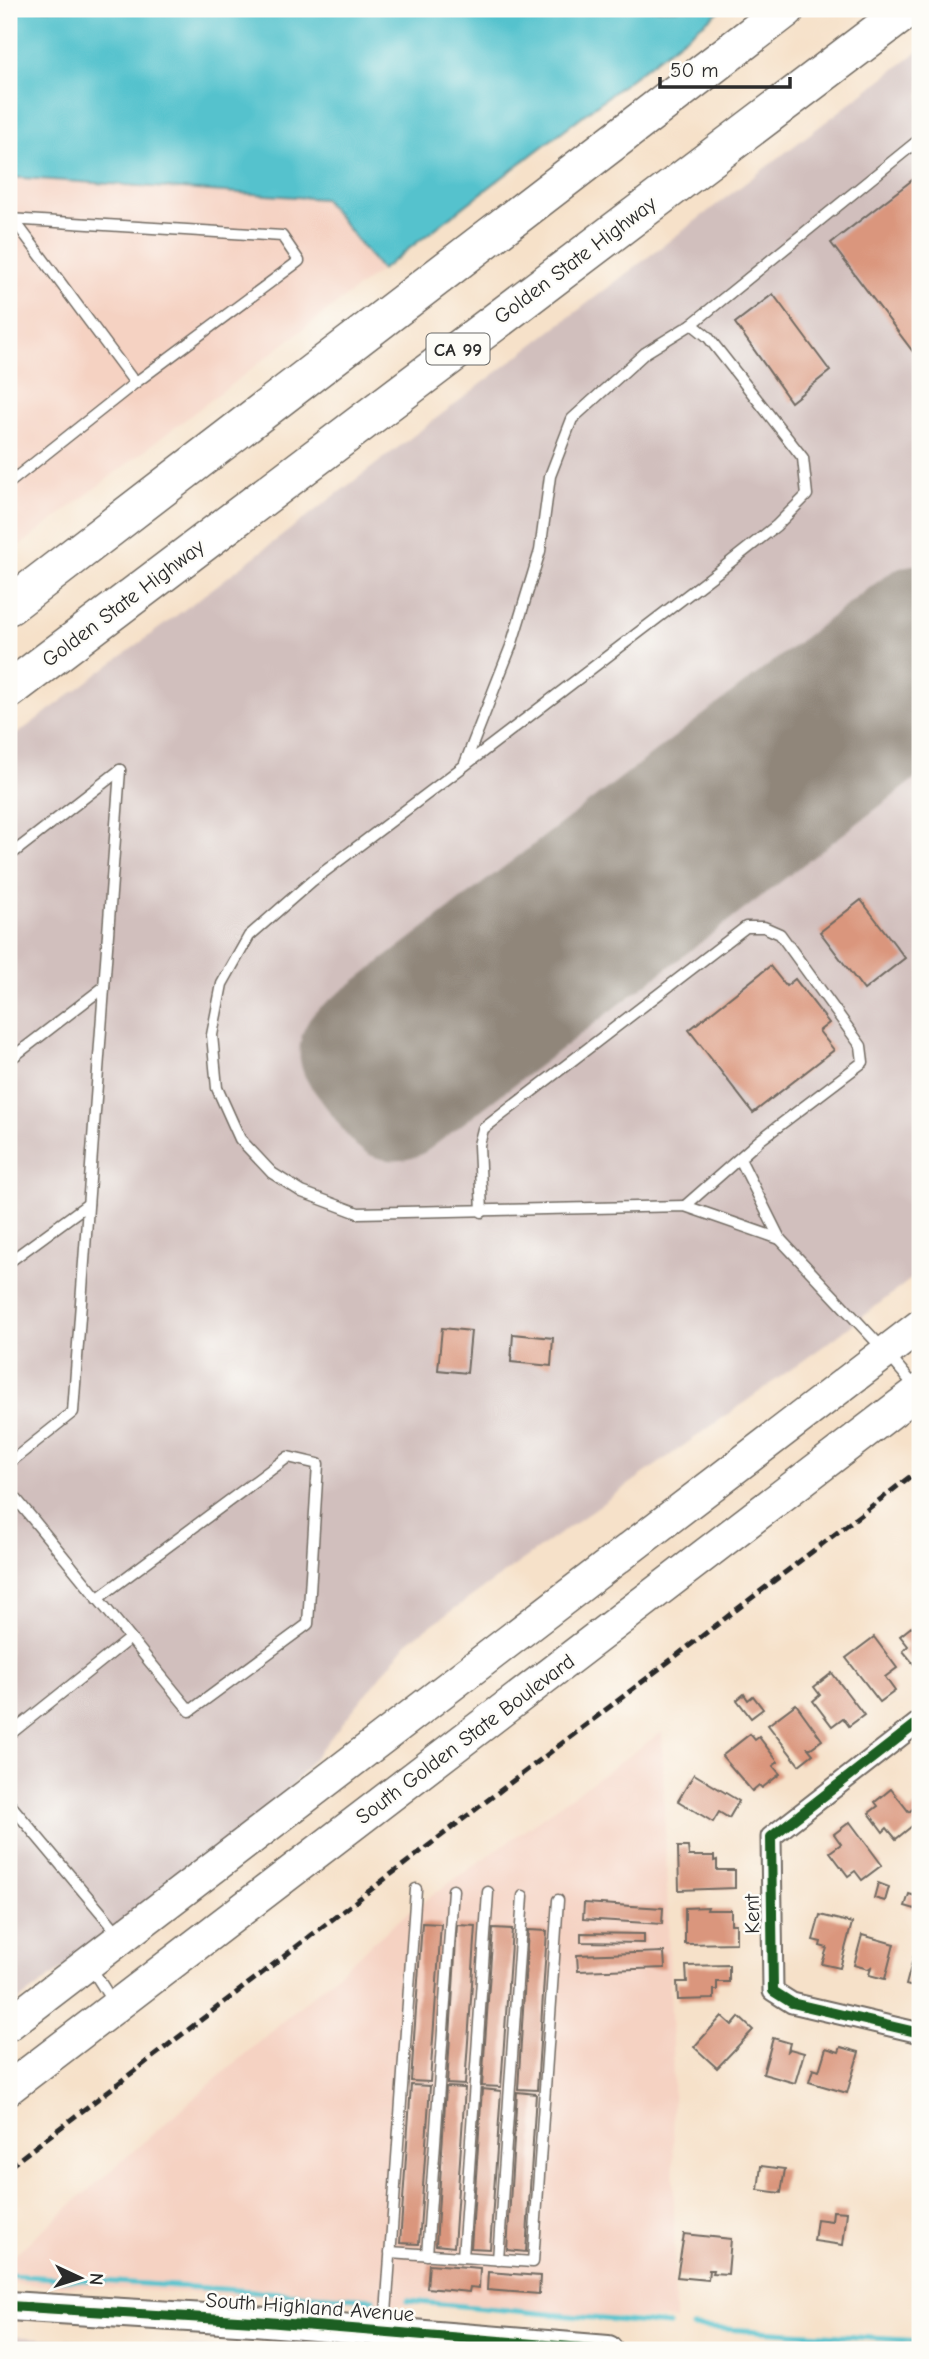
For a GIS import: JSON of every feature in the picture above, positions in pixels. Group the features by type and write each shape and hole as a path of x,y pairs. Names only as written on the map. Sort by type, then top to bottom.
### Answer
{"highway":[{"path":"9,606 786,9"},
{"name":"Golden State Highway","path":"9,690 908,9"}],"main road":[{"path":"9,2024 920,1326"},
{"name":"South Golden State Boulevard","path":"9,2088 919,1391"}],"street":[{"name":"Kent","path":"920,1721 771,1837 773,1991 792,2003 920,2033"},
{"name":"South Highland Avenue","path":"9,2306 254,2321 608,2350"}],"lane":[{"path":"464,766 511,646 540,551 550,476 572,419 645,352 692,324 920,139"},
{"path":"9,484 135,383 299,261 282,236 11,219"},
{"path":"11,219 135,383"},
{"path":"692,324 708,337 803,458 807,495 776,526 312,881 249,936 222,985 212,1035 217,1088 240,1139 272,1173 302,1192 358,1213 685,1206 780,1239"},
{"path":"9,856 120,770 73,1412 9,1463"},
{"path":"482,1212 479,1145 483,1129 746,927 764,928 780,934 861,1046 863,1062 760,1140 685,1206"},
{"path":"9,1060 104,987"},
{"path":"740,1159 780,1239 919,1391"},
{"path":"9,1262 88,1204"},
{"path":"9,1490 129,1639 190,1710 308,1624 318,1464 288,1457 97,1599"},
{"path":"9,1735 129,1639"},
{"path":"9,1803 121,1937"},
{"path":"385,2332 416,1889"},
{"path":"427,2255 453,1890"},
{"path":"463,2257 488,1892"},
{"path":"498,2260 523,1896"},
{"path":"390,2252 533,2262 558,1900"},
{"path":"88,1963 115,2006"}],"shaded area":[{"path":"920,50 920,1272 835,1338 409,1641 267,1816 9,2008 9,740 216,586"},
{"path":"9,177 324,199 381,270 9,554"},
{"path":"662,1732 673,2076 675,2320 9,2283 9,2259 406,1914"},
{"path":"9,2336 241,2350 9,2350"}],"water":[{"path":"9,9 722,9 381,270 324,199 9,177"}],"building":[{"path":"920,174 920,361 831,243"},
{"path":"773,294 830,371 791,402 735,323"},
{"path":"861,900 905,958 864,990 820,932"},
{"path":"770,966 786,986 795,979 829,1023 819,1031 834,1050 753,1113 689,1030"},
{"path":"442,1328 471,1331 467,1373 438,1370"},
{"path":"513,1334 553,1338 551,1366 511,1362"},
{"path":"920,1620 920,1665 917,1668 903,1651 908,1646 900,1636"},
{"path":"874,1637 897,1668 885,1677 895,1691 880,1702 846,1658"},
{"path":"832,1673 864,1715 849,1726 843,1718 832,1726 813,1701 820,1695 814,1687"},
{"path":"744,1694 748,1700 753,1696 763,1709 751,1718 737,1700"},
{"path":"796,1704 822,1740 808,1748 813,1754 799,1765 768,1725"},
{"path":"750,1734 755,1740 759,1737 778,1762 773,1766 780,1774 762,1788 759,1785 752,1791 722,1756"},
{"path":"694,1774 739,1801 729,1818 719,1812 713,1822 678,1801"},
{"path":"891,1789 909,1812 920,1799 920,1817 915,1820 917,1822 896,1839 887,1828 883,1832 869,1813 878,1806 875,1802"},
{"path":"850,1822 882,1865 862,1880 855,1871 848,1876 830,1852 841,1844 834,1834"},
{"path":"678,1847 688,1847 689,1856 714,1856 717,1870 735,1870 735,1888 679,1890"},
{"path":"878,1883 889,1887 885,1901 874,1898"},
{"path":"909,1894 918,1897 915,1909 905,1906"},
{"path":"584,1903 663,1908 662,1924 583,1919"},
{"path":"708,1907 707,1910 731,1910 731,1924 736,1924 736,1943 685,1944 685,1908"},
{"path":"820,1915 852,1923 840,1968 822,1964 827,1948 820,1946 821,1942 813,1940"},
{"path":"422,1923 441,1924 430,2082 411,2081"},
{"path":"457,1925 476,1926 465,2085 447,2084"},
{"path":"493,1928 512,1929 501,2087 482,2086"},
{"path":"528,1930 547,1931 537,2090 518,2089"},
{"path":"581,1933 644,1934 644,1943 581,1942"},
{"path":"862,1935 894,1944 885,1979 869,1975 871,1967 868,1969 854,1965"},
{"path":"920,1936 920,1989 906,1985"},
{"path":"664,1952 665,1968 578,1971 577,1955"},
{"path":"729,1965 729,1982 717,1982 714,1999 678,2000 677,1982 687,1982 686,1966"},
{"path":"722,2016 732,2025 739,2017 753,2030 717,2068 694,2047"},
{"path":"773,2038 790,2043 788,2051 790,2049 804,2053 795,2083 763,2074"},
{"path":"841,2047 859,2052 847,2093 809,2082 813,2069 819,2071 826,2048 839,2052"},
{"path":"411,2085 430,2086 419,2244 400,2243"},
{"path":"446,2087 465,2088 454,2247 436,2245"},
{"path":"482,2089 501,2091 490,2249 471,2248"},
{"path":"517,2092 536,2094 526,2252 507,2250"},
{"path":"761,2166 785,2169 781,2193 758,2190"},
{"path":"833,2211 847,2212 843,2245 814,2241 817,2219 832,2221"},
{"path":"684,2234 731,2239 728,2274 712,2273 713,2270 709,2270 708,2280 677,2277"},
{"path":"429,2264 480,2268 479,2288 470,2287 469,2292 427,2288"},
{"path":"488,2272 540,2276 539,2294 487,2290"}],"waterway":[{"path":"9,2275 373,2299"},
{"path":"408,2301 669,2325"},
{"path":"693,2327 920,2341"}],"runway":[{"path":"920,623 358,1052 395,1102 920,702"}],"railway":[{"path":"9,2167 920,1469"}],"cycle path":[{"path":"920,1721 771,1837 773,1991 792,2003 920,2033"},
{"path":"9,2306 254,2321 608,2350"}]}
